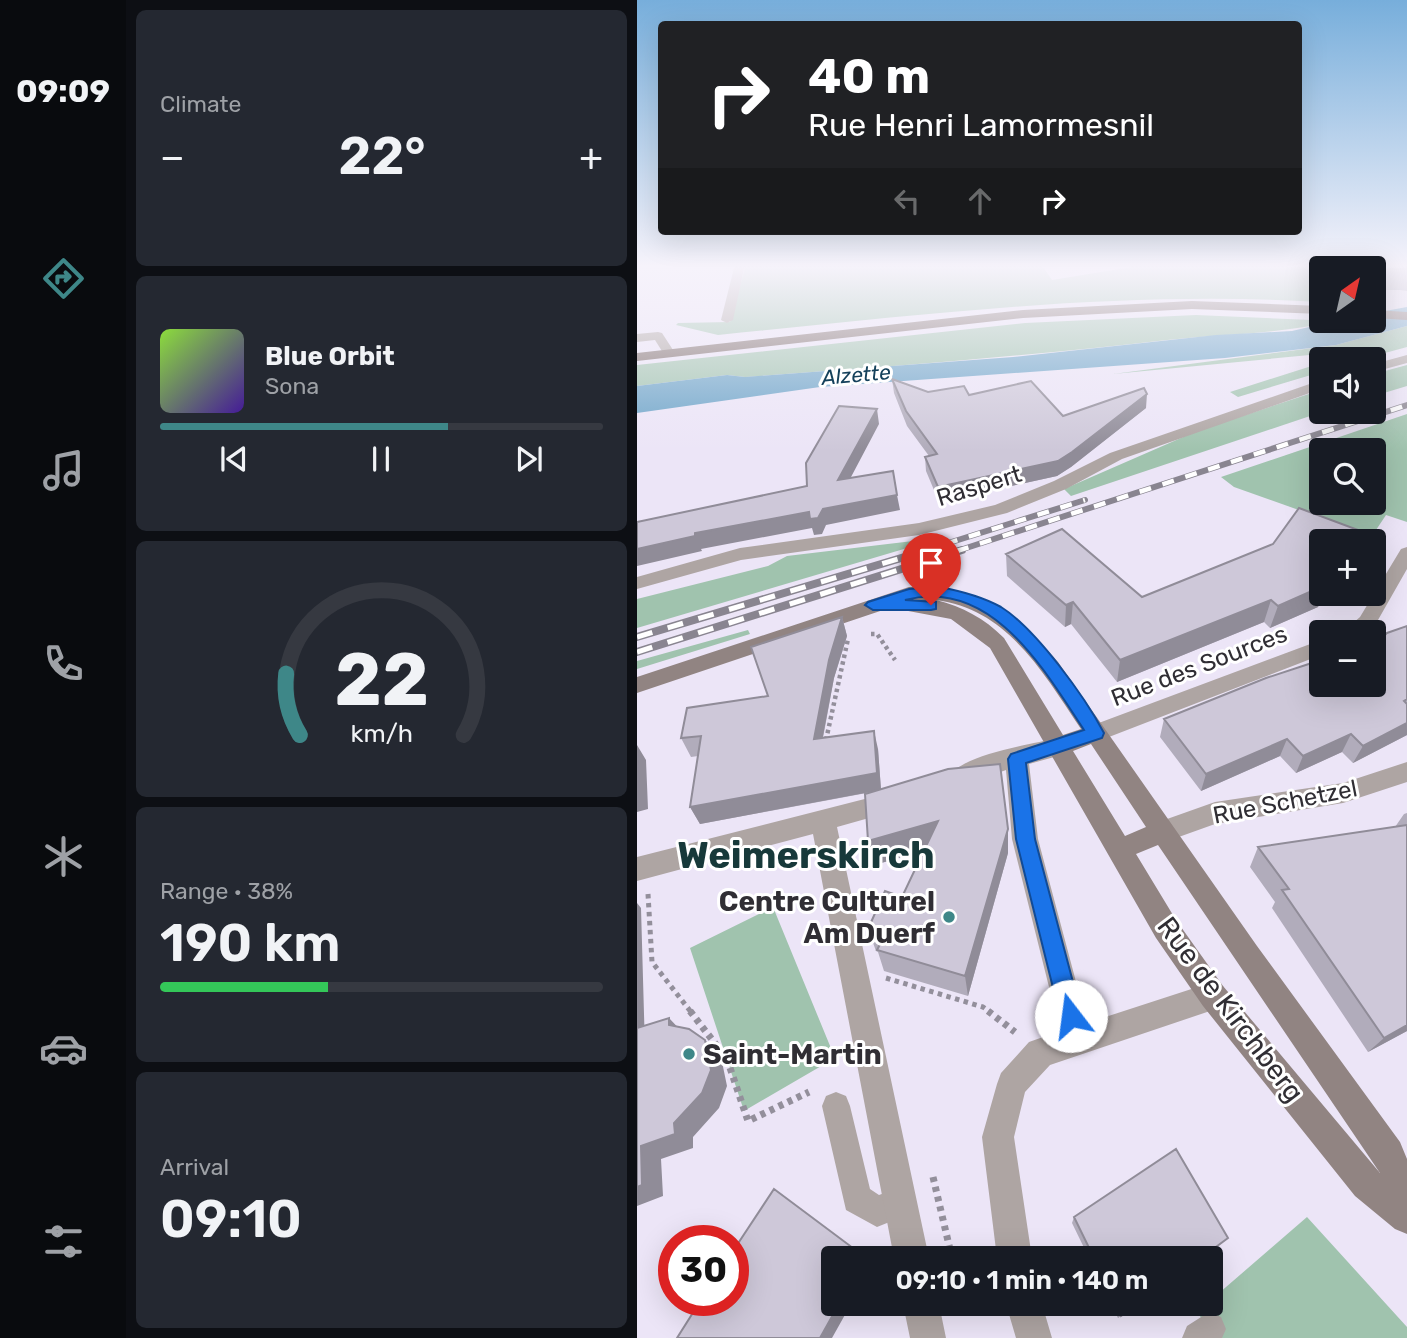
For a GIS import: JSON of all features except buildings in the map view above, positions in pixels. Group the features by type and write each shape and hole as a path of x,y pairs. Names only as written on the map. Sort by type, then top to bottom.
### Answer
{"main road":[{"path":"637,357 915,326"},
{"name":"Rue de Kirchberg","path":"637,685 909,594 939,592 966,597 996,612 1023,635 1051,667 1247,956 1388,1154 1407,1196"},
{"name":"Rue de Kirchberg","path":"873,605 931,605 955,611 978,623 997,643 1166,929 1213,996 1367,1184 1407,1217"},
{"path":"1057,747 1096,733"},
{"path":"1118,850 1162,832"}],"street":[{"path":"1386,365 1407,359"},
{"name":"Raspert","path":"637,583 763,550 919,529 1001,509 1061,485 1116,456 1309,388"},
{"path":"1368,620 1407,554"},
{"name":"Rue des Sources","path":"1096,733 1309,652"},
{"path":"637,869 927,792 980,767 1057,747"},
{"path":"1017,759 1025,839 1077,1041"},
{"name":"Rue Schetzel","path":"1162,832 1215,813 1343,793 1407,772"},
{"path":"823,821 910,1246"},
{"path":"1012,1246 998,1137 1012,1084 1040,1053 1213,996"},
{"path":"923,1316 928,1338"},
{"path":"1028,1316 1034,1338"}],"lane":[{"path":"637,338 658,336 669,353"},
{"path":"836,1106 857,1199 877,1211 901,1202"}],"path":[{"path":"849,634 858,634"},
{"path":"868,634 877,634 895,660"},
{"path":"823,754 847,645"},
{"path":"637,897 647,894 652,961 727,1059 748,1121 829,1082 836,1106"},
{"path":"855,969 983,1007 1040,1053"}],"green space":[{"path":"682,326 806,326 718,335"},
{"path":"993,326 1304,326 1009,356 745,377 727,375 637,386 637,365"},
{"path":"1407,326 1407,347 1386,353 1386,347 1321,347"},
{"path":"1309,349 1309,355 1113,374"},
{"path":"1407,365 1407,386 1386,392 1386,371"},
{"path":"1309,367 1309,376 1238,397 1230,392"},
{"path":"1309,394 1309,416 1071,496 1064,489 1197,431"},
{"path":"1407,414 1407,522 1386,515 1386,438 1336,438 1377,424 1386,424 1386,421"},
{"path":"1309,447 1309,514 1234,487 1221,477"},
{"path":"1313,515 1386,515 1377,529 1352,529"},
{"path":"913,541 914,546 637,628 637,599 768,566 787,556"},
{"path":"748,630 750,634 637,669 637,661"},
{"path":"773,907 835,1058 744,1111 690,948"},
{"path":"1307,1217 1407,1327 1407,1338 1216,1338 1200,1316 1223,1316 1223,1290"}],"water":[{"name":"Alzette","path":"1386,326 1405,326 1386,332"},
{"name":"Alzette","path":"1309,327 1309,333 1381,333 1336,345 1225,358 820,387 637,413 637,386 727,375 745,377 1013,357 1216,335 1292,331"}],"railway":[{"path":"957,551 1407,405"},
{"path":"923,551 1085,500"},
{"path":"637,637 928,550"},
{"path":"637,652 962,550"}],"place":[{"name":"Centre Culturel Am Duerf","path":"949,917"},
{"name":"Saint-Martin","path":"689,1054"}],"district":[{"name":"Weimerskirch","path":"806,855"}],"route":[{"path":"931,605 873,605 909,594 939,592 966,597 996,612 1023,635 1051,667 1096,733 1017,759 1025,839 1071,1016"}]}
